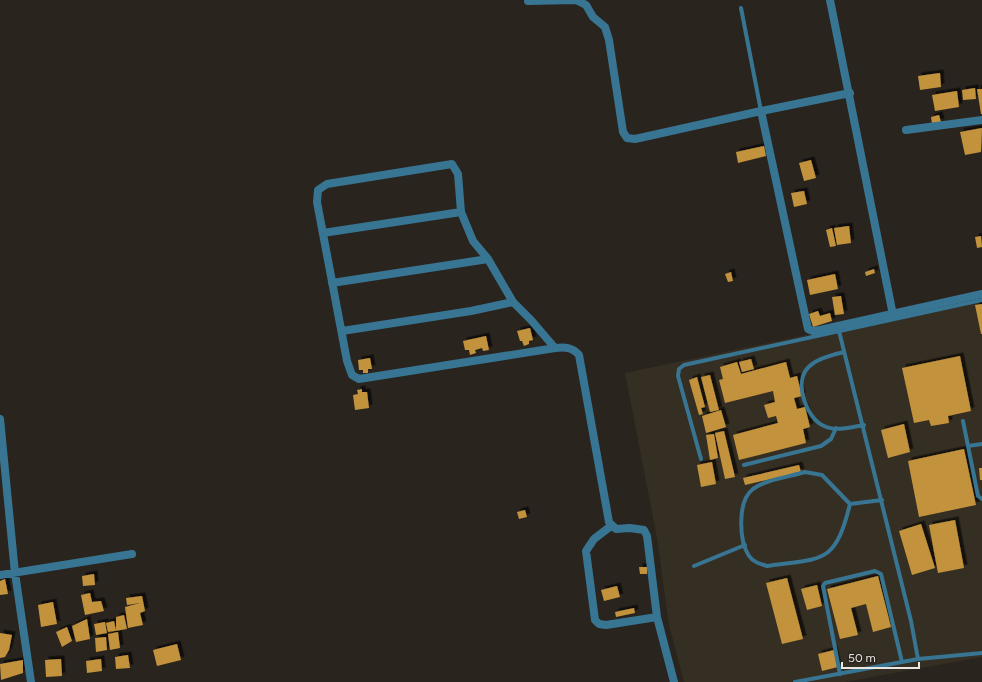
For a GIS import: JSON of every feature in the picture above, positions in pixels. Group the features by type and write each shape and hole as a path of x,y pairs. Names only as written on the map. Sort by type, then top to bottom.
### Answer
{"street":[{"path":"528,1 576,0 582,2 604,27 609,40 623,132 627,138 635,139 850,93"},
{"path":"830,0 850,93 893,315"},
{"path":"761,111 808,329 813,331 893,315 982,294"},
{"path":"906,130 982,120"},
{"path":"555,348 513,302 488,259 474,241 461,212 458,174 452,164 321,186 318,190 317,202 349,369 352,375 359,379 566,347 575,350 579,355 605,506 611,526 616,529 644,530 647,536 658,617 674,682"},
{"path":"323,233 461,212"},
{"path":"332,283 488,259"},
{"path":"342,331 471,311 513,302"},
{"path":"0,419 15,573 31,682"},
{"path":"611,526 594,538 586,551 595,620 599,624 606,625 658,617"},
{"path":"0,575 132,554"}],"lane":[{"path":"741,8 761,111"},
{"path":"700,460 678,376 680,369 684,365 982,300"},
{"path":"839,331 864,425 911,621 918,659"},
{"path":"844,352 833,354 813,363 806,370 802,378 806,403 809,412 823,426 836,428 864,425"},
{"path":"963,421 978,496 982,499"},
{"path":"744,465 821,446 831,439 836,428"},
{"path":"968,446 982,444"},
{"path":"805,472 822,475 850,504 841,535 834,548 821,558 767,566 759,564 749,556 744,545 740,521 746,499 752,490 770,482 805,472"},
{"path":"850,504 882,500"},
{"path":"694,566 744,545"},
{"path":"840,674 823,586 825,583 875,571 881,574 902,662"},
{"path":"794,682 918,659 982,653"}],"shaded area":[{"path":"982,298 982,657 845,682 684,682 669,625 657,538 625,373"}],"building":[{"path":"940,73 941,87 920,90 918,76"},
{"path":"975,88 976,99 963,100 962,90"},
{"path":"977,89 982,89 982,114 981,114"},
{"path":"957,91 959,107 935,111 932,95"},
{"path":"939,115 941,122 932,124 931,117"},
{"path":"982,128 981,152 965,155 960,132"},
{"path":"764,146 766,156 738,163 736,152"},
{"path":"811,160 816,178 804,181 799,163"},
{"path":"804,191 807,204 794,207 791,193"},
{"path":"849,226 851,243 837,245 834,228"},
{"path":"832,228 836,246 830,247 826,230"},
{"path":"981,236 982,247 977,248 975,237"},
{"path":"874,269 875,273 866,276 865,272"},
{"path":"731,272 733,281 728,282 725,274"},
{"path":"835,274 838,289 810,295 807,280"},
{"path":"841,296 844,314 835,315 832,297"},
{"path":"982,304 982,334 981,334 975,305"},
{"path":"818,311 820,316 830,313 832,321 813,327 809,314"},
{"path":"530,328 533,340 529,341 529,344 524,346 522,341 520,341 517,331"},
{"path":"486,336 489,350 483,351 482,348 475,350 476,353 470,355 469,350 465,350 463,341"},
{"path":"960,356 971,411 948,416 949,423 931,426 929,420 914,423 902,368"},
{"path":"370,358 372,369 368,369 368,373 363,373 363,370 359,370 358,360"},
{"path":"751,359 754,369 742,372 739,362"},
{"path":"737,362 741,374 786,362 790,378 797,376 802,396 794,398 797,409 805,407 810,427 803,429 806,443 739,460 733,435 778,423 776,416 768,418 764,405 775,402 773,391 725,403 719,380 723,379 720,367"},
{"path":"710,375 719,410 710,412 701,377"},
{"path":"697,377 705,407 701,408 703,414 699,415 689,380"},
{"path":"362,389 362,392 367,392 369,408 355,410 353,395 358,394 357,390"},
{"path":"721,410 726,427 706,433 702,416"},
{"path":"904,424 910,452 888,458 881,430"},
{"path":"724,431 735,477 725,479 715,433"},
{"path":"714,434 718,458 710,460 706,435"},
{"path":"964,449 976,505 919,517 908,461"},
{"path":"712,462 716,484 701,487 697,465"},
{"path":"799,465 801,472 745,485 743,478"},
{"path":"979,468 982,468 982,480 980,480"},
{"path":"525,510 527,517 519,519 517,512"},
{"path":"955,520 964,568 938,573 929,525"},
{"path":"921,524 935,568 912,575 899,531"},
{"path":"639,567 647,567 647,574 640,574"},
{"path":"94,574 95,585 83,586 82,576"},
{"path":"878,576 891,627 873,632 866,604 851,608 858,635 840,639 827,589"},
{"path":"787,578 803,639 782,644 766,583"},
{"path":"5,579 8,594 0,595 0,581"},
{"path":"817,585 822,606 807,610 801,589"},
{"path":"617,586 620,597 604,601 601,590"},
{"path":"90,593 92,602 101,601 104,611 85,615 81,595"},
{"path":"142,596 145,611 140,613 143,625 128,628 125,607 140,603 127,605 126,598"},
{"path":"53,602 57,624 41,627 38,605"},
{"path":"634,608 635,613 616,617 615,612"},
{"path":"124,615 127,629 108,632 106,623 114,621 116,630 116,617"},
{"path":"87,619 90,639 76,642 72,626"},
{"path":"105,622 107,633 96,635 94,624"},
{"path":"67,627 72,641 62,647 56,632"},
{"path":"118,632 120,648 110,650 108,634"},
{"path":"0,633 12,635 9,650 5,657 0,658"},
{"path":"106,637 107,650 96,652 95,638"},
{"path":"177,644 181,660 157,666 153,650"},
{"path":"834,650 838,667 822,671 818,654"},
{"path":"128,655 130,668 116,669 115,657"},
{"path":"61,659 62,676 46,677 45,660"},
{"path":"101,659 102,671 87,673 86,661"},
{"path":"23,660 23,673 1,680 0,664"}]}
